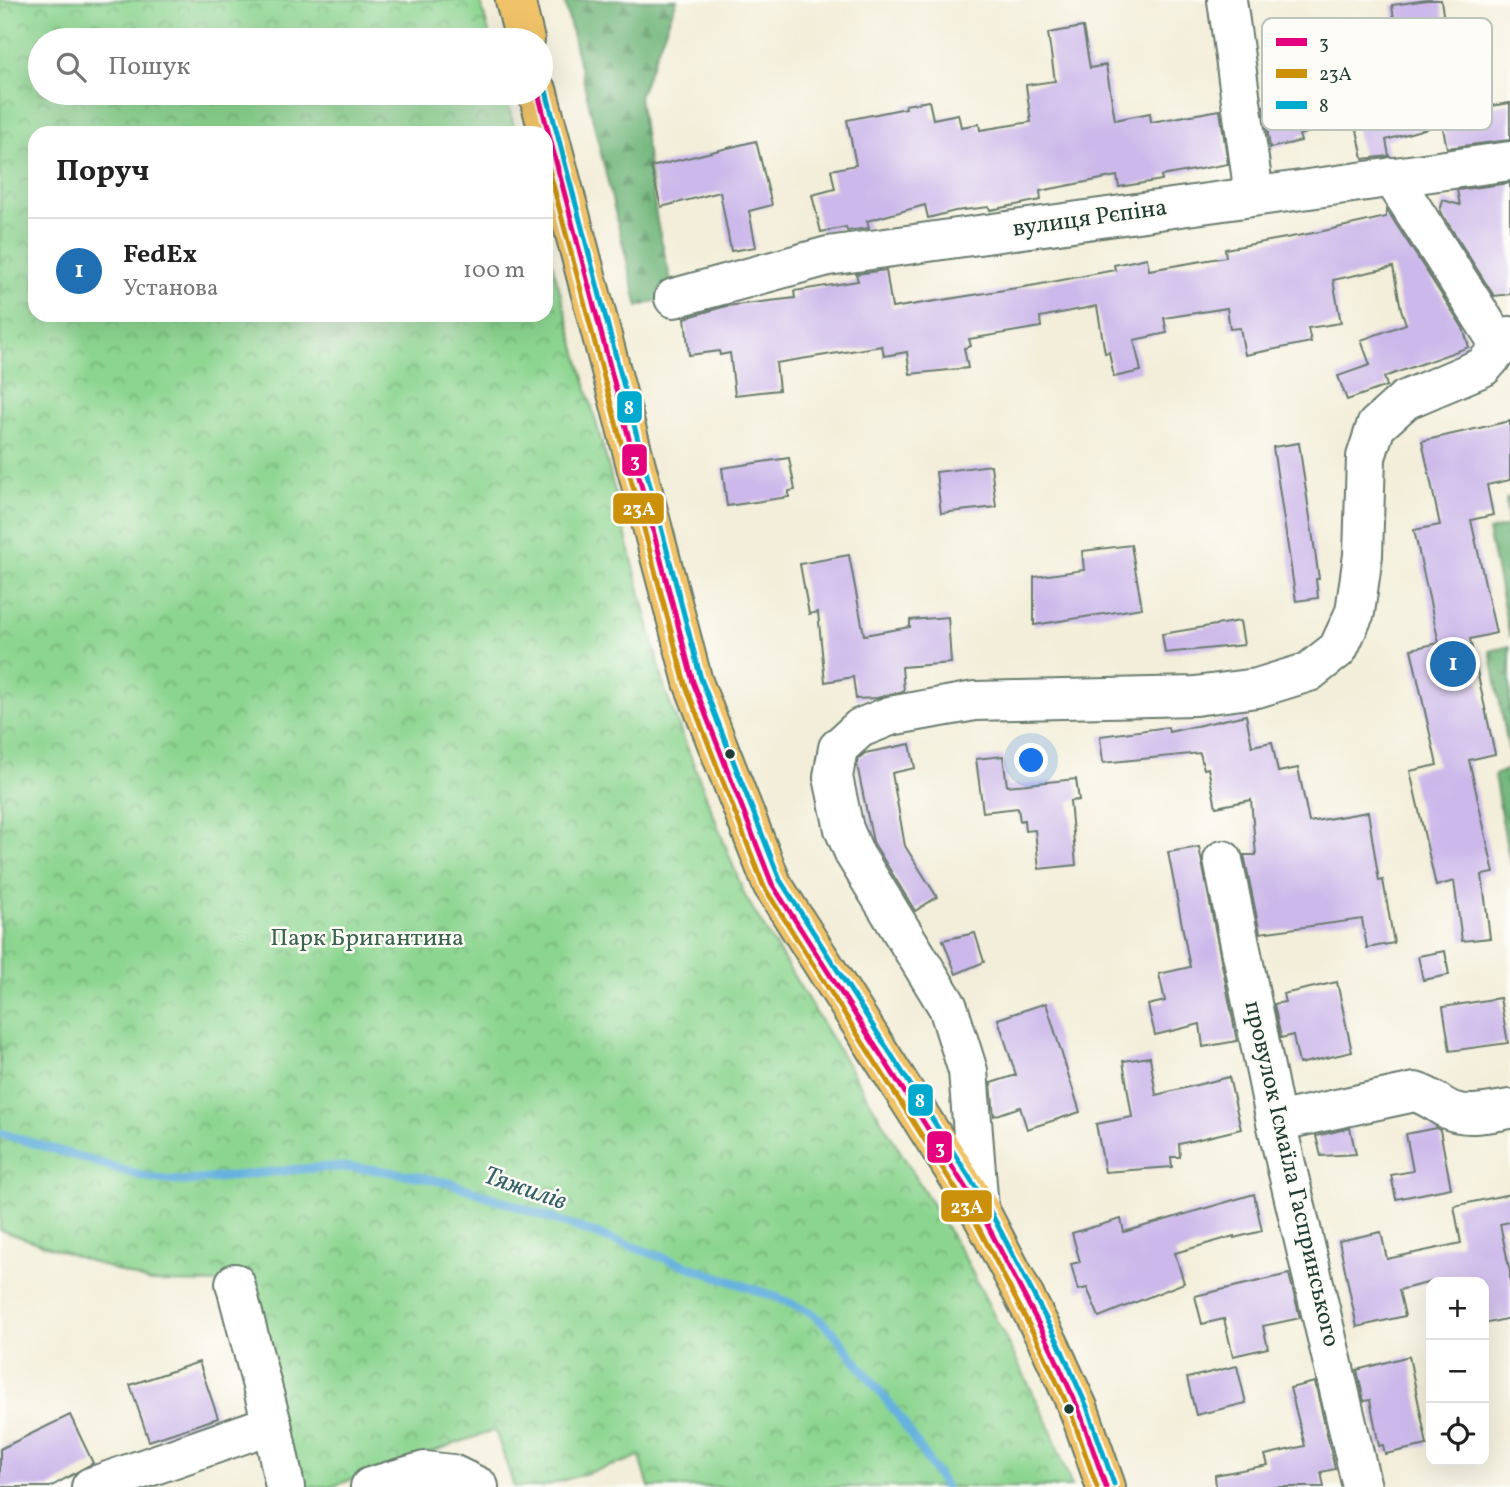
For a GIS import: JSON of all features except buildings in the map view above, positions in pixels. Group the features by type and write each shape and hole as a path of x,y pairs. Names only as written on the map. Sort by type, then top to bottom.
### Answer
{"main road":[{"path":"515,0 522,28"},
{"path":"541,105 547,126"},
{"path":"553,150 693,682 772,884 979,1209 1079,1410 1106,1487"}],"street":[{"path":"1227,0 1254,195"},
{"name":"вулиця Рєпіна","path":"674,298 828,256 1510,161"},
{"path":"979,1209 968,1071 948,1007 855,855 844,829 834,778 838,748 860,728 890,716 975,701 1195,696 1257,688 1309,672 1338,649 1355,612 1363,555 1366,457 1376,426 1405,400 1501,357 1392,177"},
{"name":"провулок Ісмаїла Гаспринського","path":"1223,860 1276,1122 1362,1487"},
{"path":"1276,1122 1415,1092 1429,1096 1449,1110 1466,1115 1510,1109"},
{"path":"235,1283 272,1424 285,1487"},
{"path":"91,1487 272,1424"},
{"path":"370,1487 425,1471 452,1474 479,1487"}],"green space":[{"name":"Парк Бригантина","path":"0,0 480,0 488,28 28,28 28,105 508,105 514,126 28,126 28,322 553,322 553,266 609,469 666,693 745,896 965,1258 1048,1423 1072,1487 649,1487 640,1457 542,1487 514,1487 495,1430 330,1487 299,1487 236,1283 150,1282 0,1230"},
{"path":"564,0 677,0 639,97 657,222 674,294 638,307"},
{"path":"1510,498 1510,637 1488,531 1508,526 1506,499"},
{"path":"1510,646 1510,757 1490,651"},
{"path":"1510,768 1510,864 1494,775"}],"waterway":[{"name":"Тяжилів","path":"0,1133 142,1176 164,1180 186,1181 295,1169 346,1167 453,1184 776,1297 812,1313 833,1332 898,1415 945,1487"}],"transit line":[{"name":"3","path":"541,105 547,126"},
{"name":"8","path":"550,105 701,679 780,880 987,1205 1058,1342 1087,1407 1114,1484"},
{"name":"3","path":"553,150 693,682 772,884 979,1209 1050,1346 1079,1410 1106,1487"},
{"name":"23А","path":"553,184 685,684 764,887 971,1213 1042,1350 1071,1413 1097,1487"}],"place":[{"name":"FedEx","path":"1453,664"}]}
